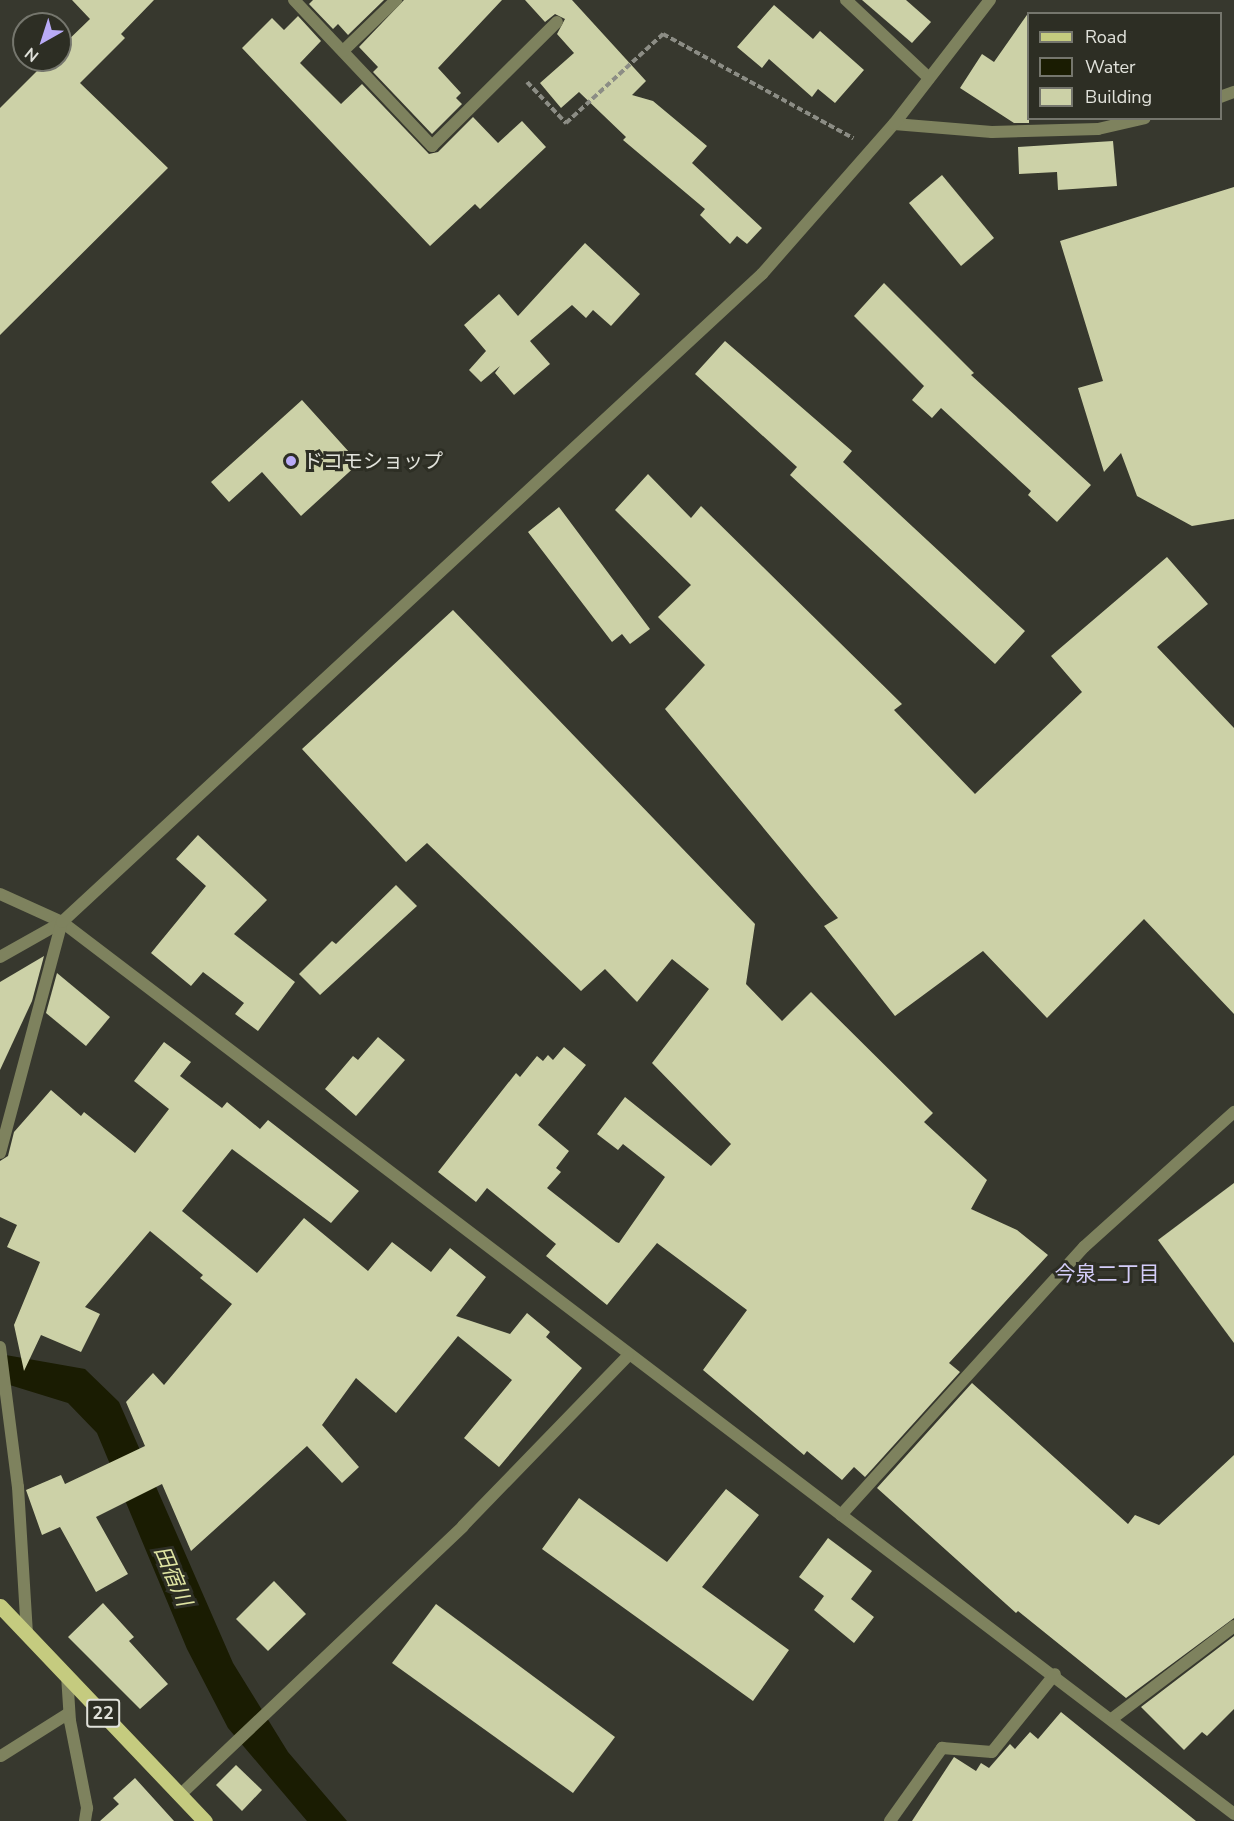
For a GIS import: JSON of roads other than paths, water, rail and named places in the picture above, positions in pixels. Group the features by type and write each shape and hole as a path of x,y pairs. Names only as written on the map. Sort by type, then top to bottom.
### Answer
{"main road":[{"name":"22","path":"0,1606 205,1821"}],"street":[{"path":"294,0 432,146 557,22"},
{"path":"342,51 396,0"},
{"path":"846,0 929,78"},
{"path":"0,957 62,922 762,274 894,124 990,0"},
{"path":"894,124 992,132 1098,129 1136,120"},
{"path":"0,894 62,922 628,1356 1113,1718 1234,1814"},
{"path":"0,1153 62,922"},
{"path":"841,1515 1084,1247 1234,1112"},
{"path":"0,1347 18,1487 27,1635"},
{"path":"180,1795 463,1526 628,1356"},
{"path":"1113,1718 1234,1626"},
{"path":"890,1821 942,1748 992,1752 1055,1674"},
{"path":"68,1675 69,1713 87,1808 85,1821"},
{"path":"1,1756 69,1713"}],"water":[{"name":"田宿川","path":"0,1354 85,1369 119,1402 233,1663 288,1752 347,1821 307,1821 228,1728 187,1649 97,1433 68,1403 0,1382"}],"place":[{"name":"ドコモショップ","path":"291,461"}],"district":[{"name":"今泉二丁目","path":"1107,1274"}]}
